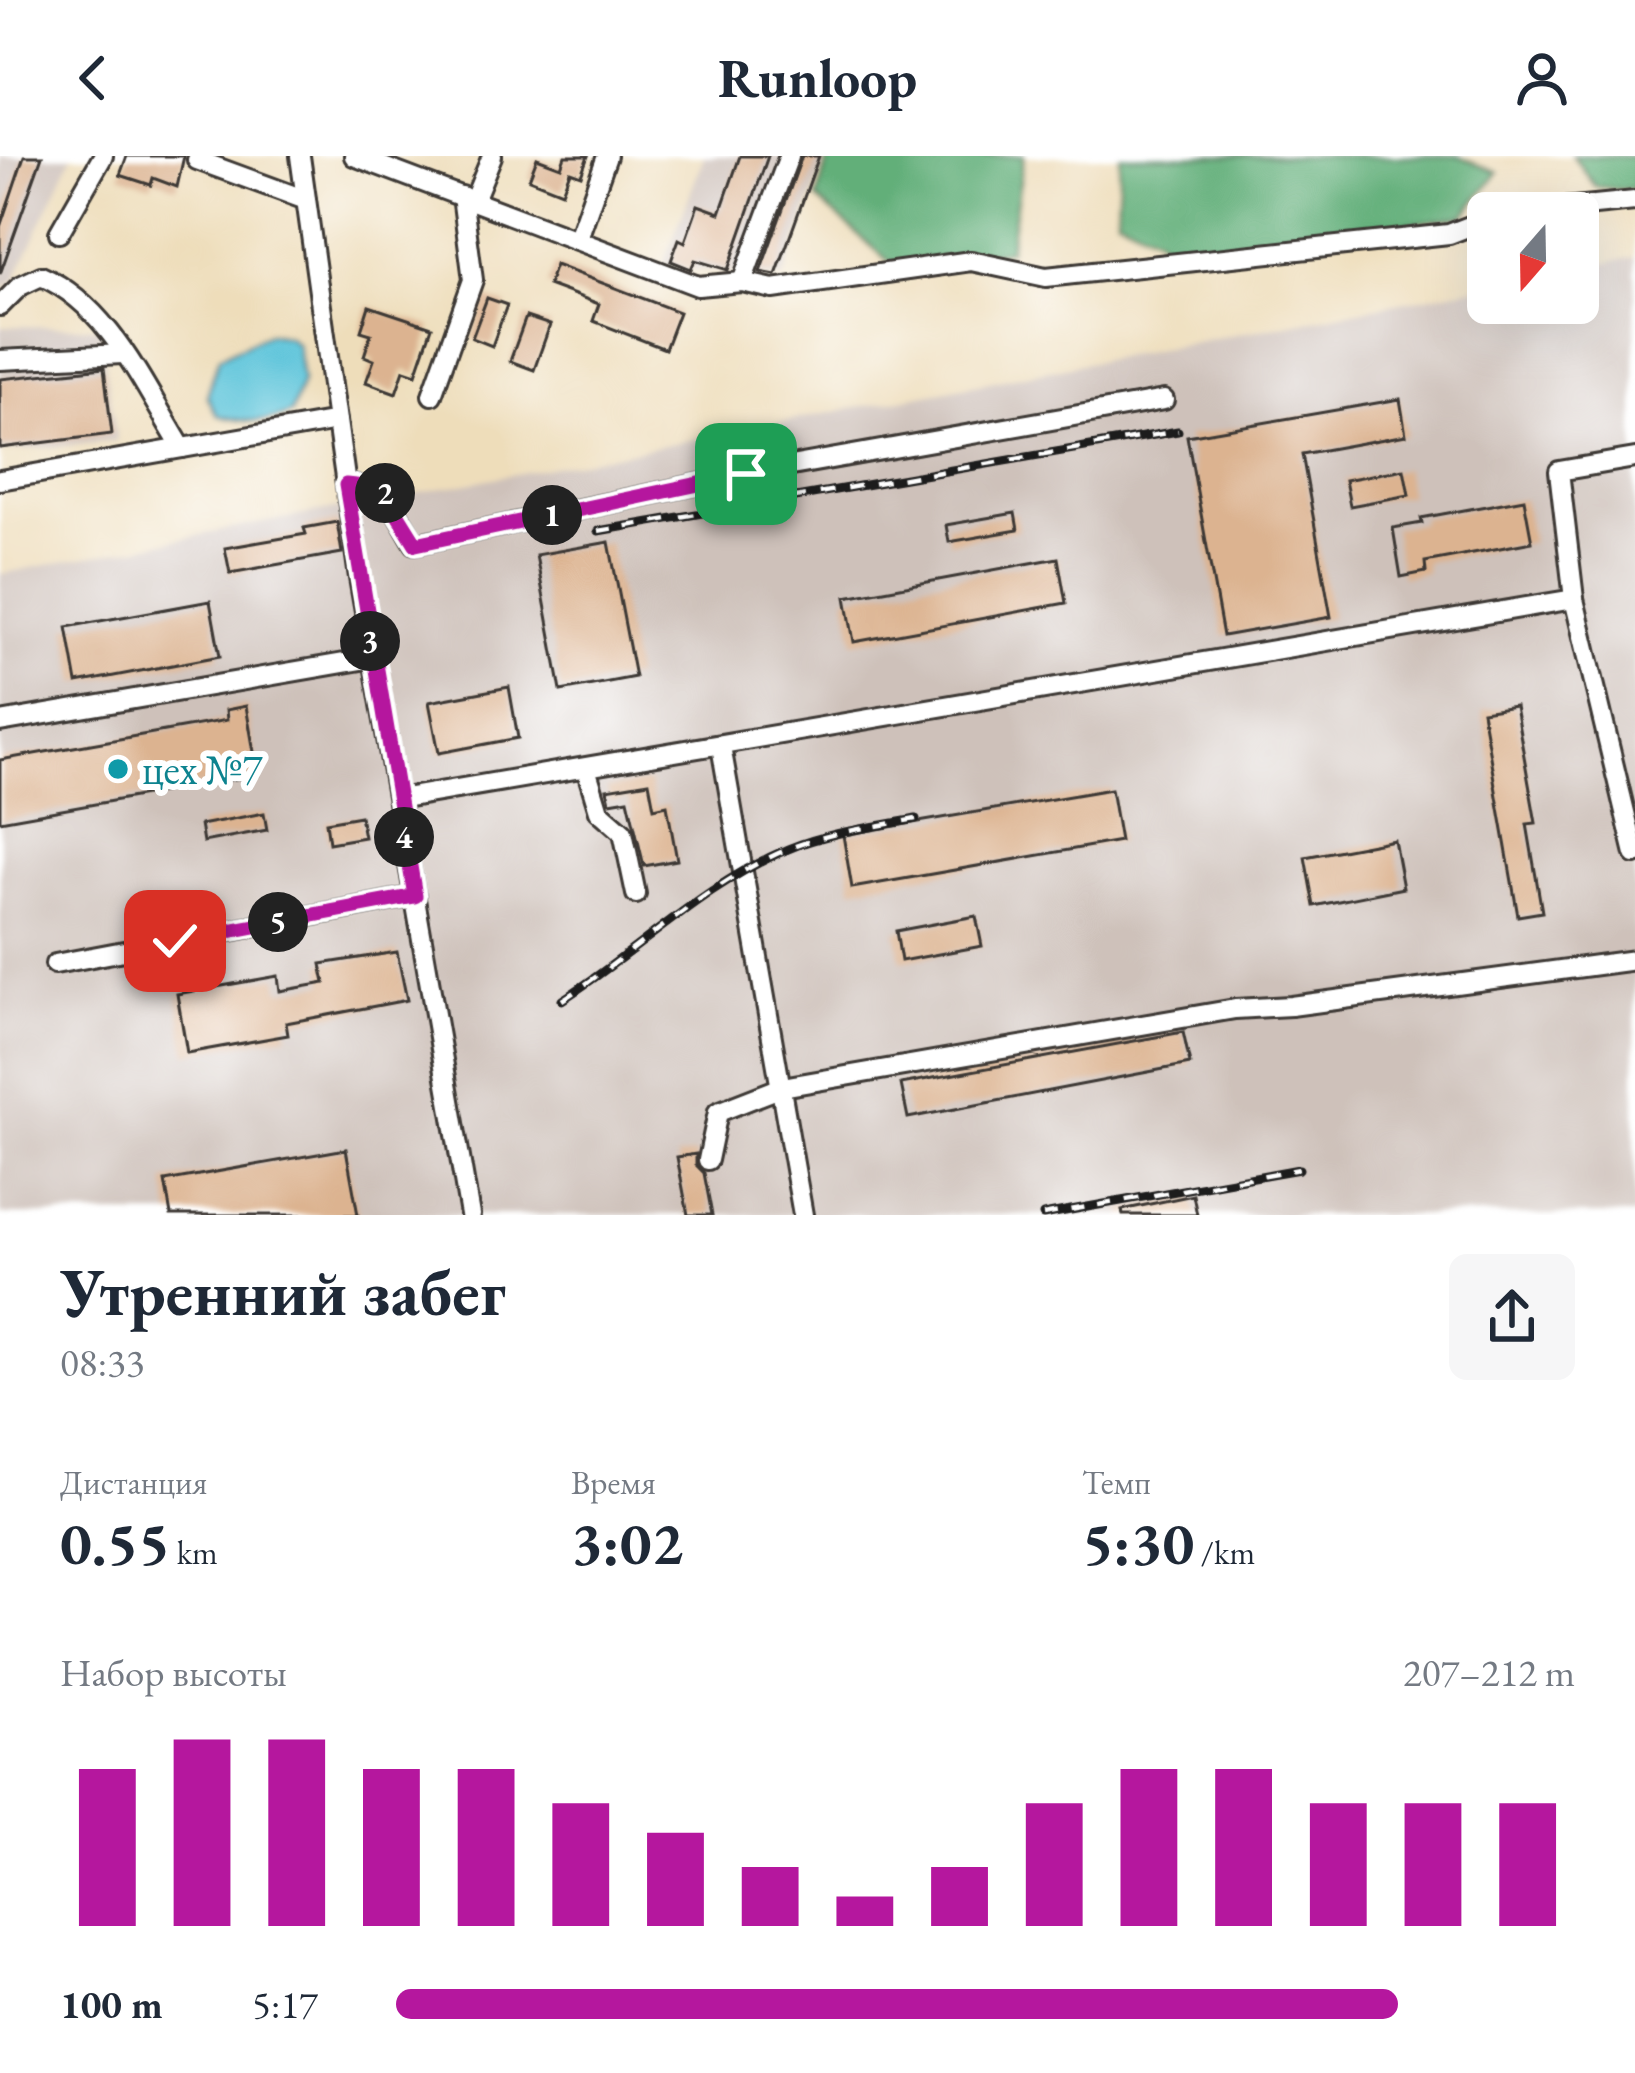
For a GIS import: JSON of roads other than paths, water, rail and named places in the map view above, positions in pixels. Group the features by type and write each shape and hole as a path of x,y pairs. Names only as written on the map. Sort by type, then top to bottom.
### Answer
{"street":[{"path":"59,233 103,156"},
{"path":"300,156 373,658 470,1215"},
{"path":"354,156 698,286 742,282 773,289 971,261 1046,277 1449,234 1467,227"},
{"path":"432,395 473,280 468,198 492,156"},
{"path":"578,238 607,156"},
{"path":"742,282 789,156"},
{"path":"197,160 306,200"},
{"path":"1599,204 1635,200"},
{"path":"0,306 20,286 41,276 68,287 111,333 182,448"},
{"path":"0,360 123,354"},
{"path":"346,485 382,489 416,544 746,474 1164,400"},
{"path":"0,480 337,421"},
{"path":"1635,458 1559,471 1574,598 1635,854"},
{"path":"398,799 1574,598"},
{"path":"0,722 373,658"},
{"path":"721,746 803,1215"},
{"path":"586,768 599,812 623,832 636,894"},
{"path":"55,964 415,896"},
{"path":"708,1160 718,1112 782,1087 1235,1009 1291,1006 1635,960"}],"water":[{"path":"269,333 288,337 297,345 302,381 291,413 254,421 217,415 207,396 219,357"}],"railway":[{"path":"598,531 1178,431"},
{"path":"562,1000 699,900 757,864 819,838 916,819"},
{"path":"1043,1215 1299,1169"}],"place":[{"name":"цех №7","path":"118,769"}]}
